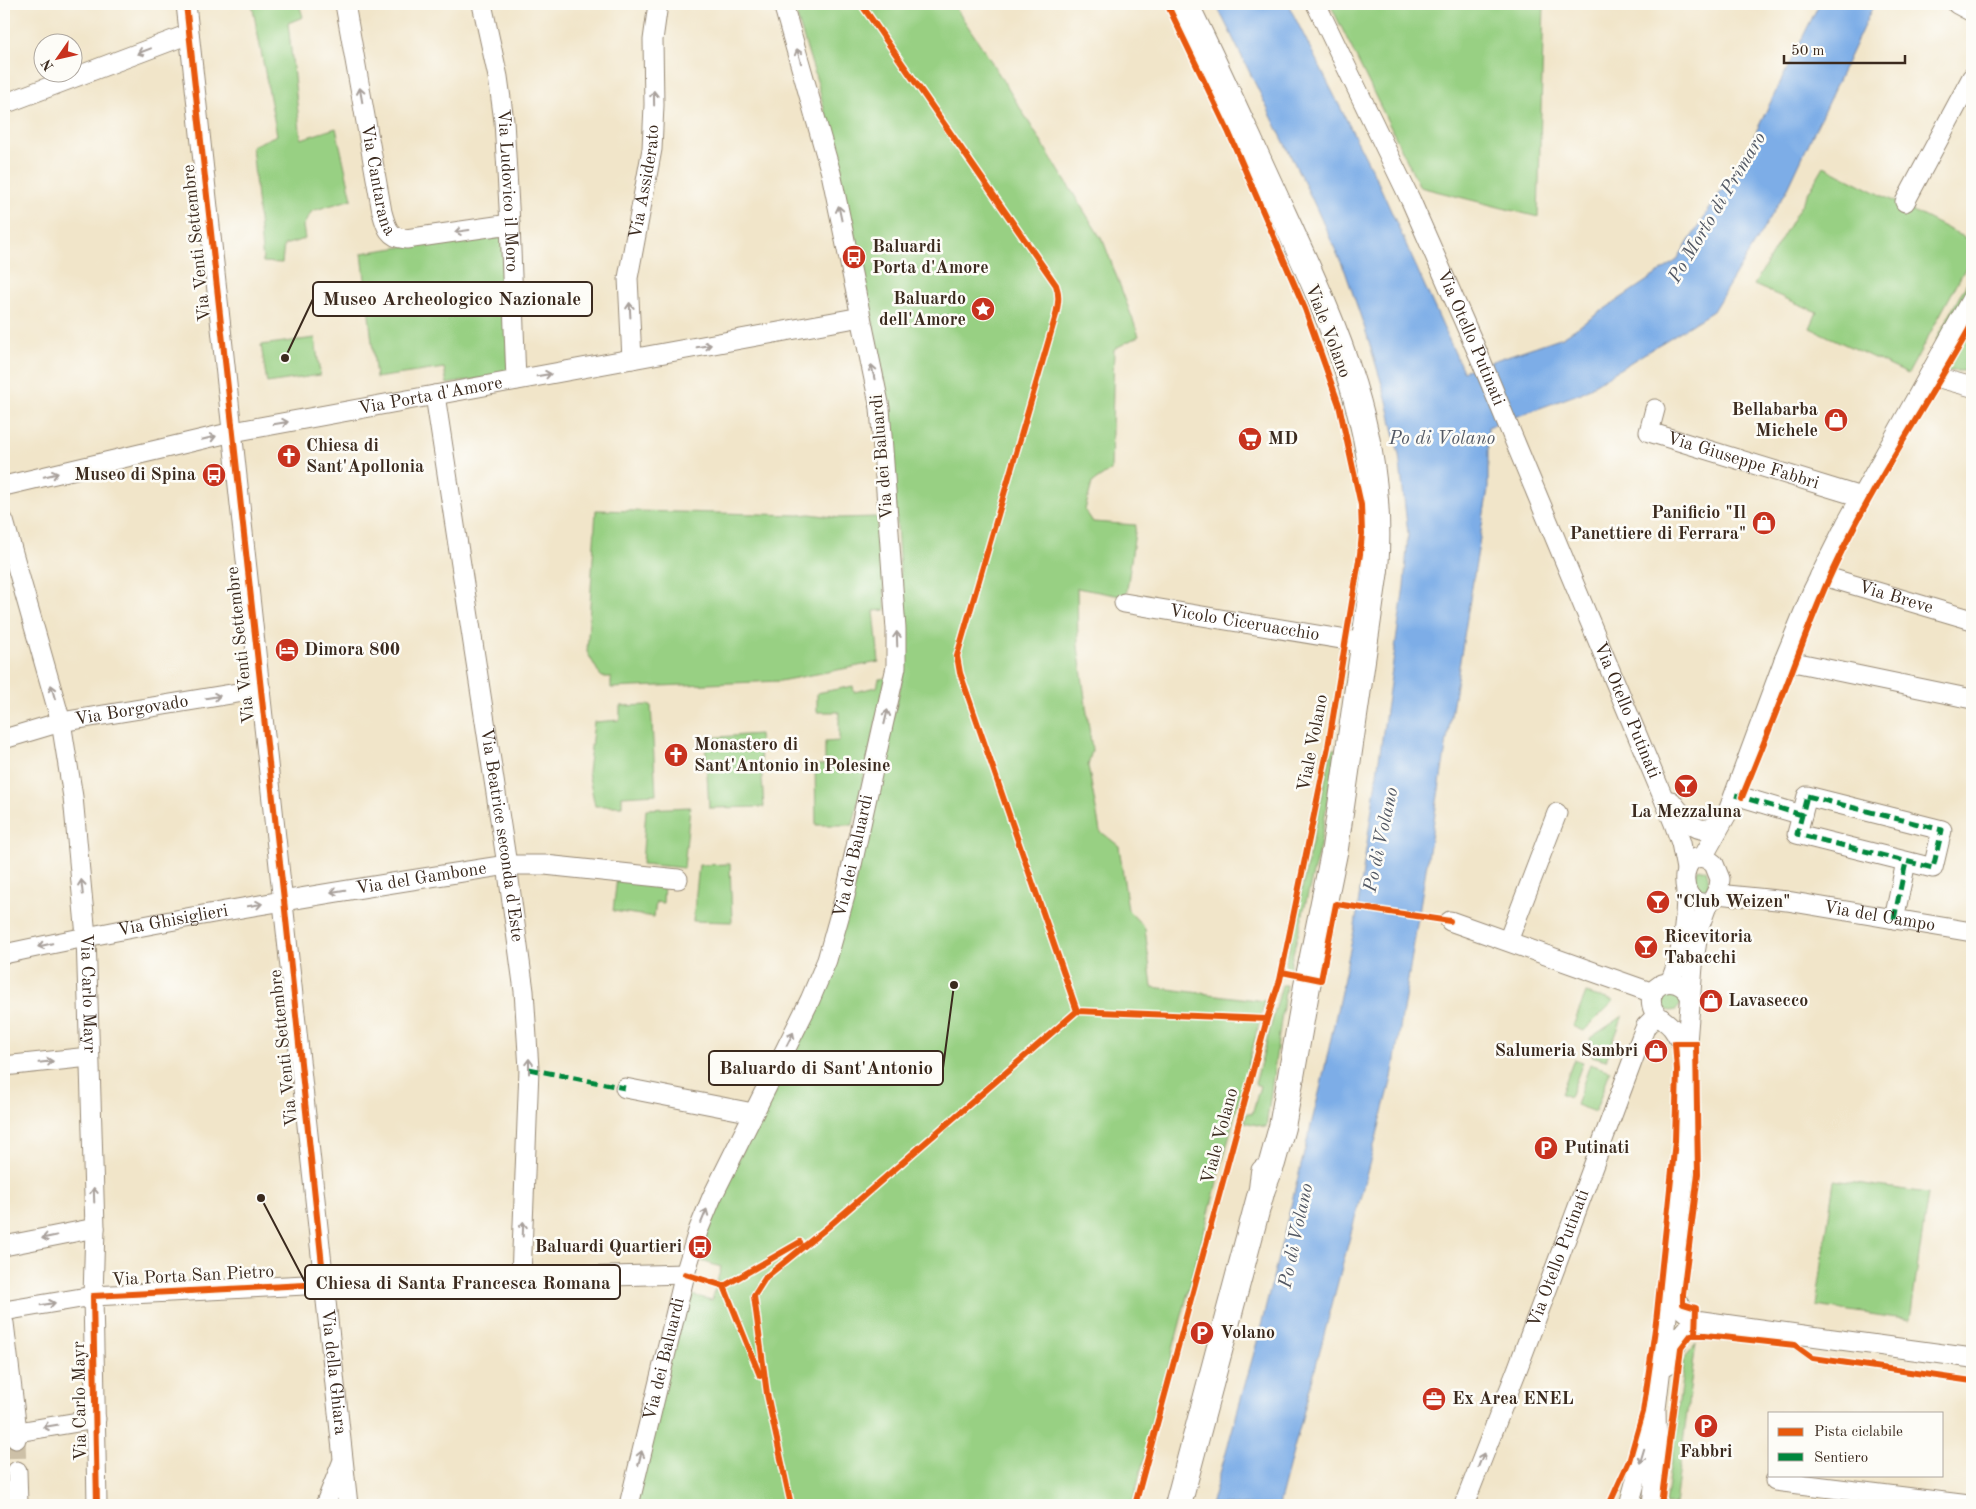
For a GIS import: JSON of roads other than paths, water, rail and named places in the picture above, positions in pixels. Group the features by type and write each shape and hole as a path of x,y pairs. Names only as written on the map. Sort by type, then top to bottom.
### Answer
{"main road":[{"name":"Viale Volano","path":"1178,1505 1262,1188 1275,1155 1282,1127 1307,986 1335,848 1375,570 1377,521 1372,461 1361,409 1342,352 1307,267 1185,4"}],"street":[{"name":"Via Venti Settembre","path":"186,4 324,1284"},
{"name":"Via Cantarana","path":"345,4 382,212 390,233 395,237 406,239 510,224"},
{"name":"Via Ludovico il Moro","path":"482,4 501,97 510,224 516,380"},
{"name":"Via Assiderato","path":"632,359 629,270 653,140 653,40 658,4"},
{"name":"Via dei Baluardi","path":"629,1505 685,1274 698,1231 712,1197 810,1000 833,942 846,896 896,667 896,628 878,398 832,173 783,4"},
{"name":"Via Otello Putinati","path":"1316,4 1411,201 1480,358 1659,786 1704,864"},
{"path":"1957,4 1972,12"},
{"path":"4,104 189,34"},
{"path":"1905,202 1972,77"},
{"path":"1712,898 1697,902 1690,897 1684,882 1704,864 1727,814 1784,660 1820,575 1861,497 1972,298"},
{"name":"Via Porta d'Amore","path":"4,486 233,432 861,317"},
{"path":"1929,375 1972,387"},
{"name":"Via Beatrice seconda d'Este","path":"435,395 507,865 524,991 529,1054 521,1278"},
{"name":"Via Giuseppe Fabbri","path":"1656,409 1649,432 1861,497"},
{"name":"Via Carlo Mayr","path":"4,521 61,722 73,797 86,936 94,1228 93,1296 98,1505"},
{"name":"Via Breve","path":"1820,575 1972,620"},
{"name":"Vicolo Ciceruacchio","path":"1124,603 1365,643"},
{"path":"1784,660 1972,699"},
{"name":"Via Borgovado","path":"4,739 61,722 261,689"},
{"path":"1659,786 1688,822 1698,828 1709,829 1716,826 1727,814"},
{"path":"1735,795 1802,815"},
{"path":"1807,796 1942,830 1933,868 1797,834 1802,815 1807,796"},
{"path":"1508,941 1557,814"},
{"path":"1894,919 1906,862"},
{"path":"1652,1505 1657,1459 1657,1400 1686,1158 1687,1062 1695,948 1700,928 1720,879 1704,864"},
{"name":"Via del Campo","path":"1704,864 1744,888 1787,901"},
{"name":"Via del Gambone","path":"284,900 507,865 545,865 678,879"},
{"path":"1670,982 1681,946 1686,908 1686,889"},
{"name":"Via del Campo","path":"1712,898 1744,895 1972,932"},
{"name":"Via Ghisiglieri","path":"4,954 86,936 284,900"},
{"path":"1450,921 1653,992"},
{"path":"1660,1017 1672,1022 1680,1019 1691,1005 1689,992 1678,982 1661,984 1653,992 1652,1006 1660,1017 1671,1027 1681,1043 1687,1062"},
{"name":"Via Otello Putinati","path":"1464,1505 1517,1370 1646,1026 1660,1017"},
{"path":"4,1066 89,1057"},
{"path":"625,1088 753,1113"},
{"path":"4,1246 94,1228"},
{"name":"Via Porta San Pietro","path":"4,1311 93,1296 324,1284 685,1274"},
{"name":"Via della Ghiara","path":"324,1284 348,1505"},
{"path":"1670,1288 1684,1312 1695,1320 1972,1358"},
{"path":"1629,1505 1657,1400 1674,1349 1681,1336 1695,1320"},
{"path":"4,1323 12,1435 96,1419"},
{"name":"Via della Ghiara","path":"325,1505 343,1462"},
{"path":"17,1471 18,1505"},
{"path":"1775,1481 1968,1505"}],"water":[{"name":"Po di Volano","path":"1216,4 1288,4 1378,182 1463,371 1563,337 1676,261 1745,154 1819,4 1874,4 1786,192 1713,311 1581,393 1488,427 1488,489 1392,1078 1279,1505 1211,1505 1257,1342 1321,1085 1355,926 1404,586 1408,534 1399,455 1387,401 1345,271 1313,201"}],"tunnel":[{"path":"16,1439 17,1471"}],"place":[{"name":"Baluardi Porta d'Amore","path":"854,257"},
{"name":"Baluardo dell'Amore","path":"983,309"},
{"name":"Museo Archeologico Nazionale","path":"285,358"},
{"name":"Bellabarba Michele","path":"1836,420"},
{"name":"MD","path":"1250,439"},
{"name":"Chiesa di Sant'Apollonia","path":"289,456"},
{"name":"Museo di Spina","path":"214,475"},
{"name":"Panificio \"Il Panettiere di Ferrara\"","path":"1764,523"},
{"name":"Dimora 800","path":"287,650"},
{"name":"Monastero di Sant'Antonio in Polesine","path":"676,755"},
{"name":"La Mezzaluna","path":"1686,786"},
{"name":"\"Club Weizen\"","path":"1658,902"},
{"name":"Ricevitoria Tabacchi","path":"1646,947"},
{"name":"Baluardo di Sant'Antonio","path":"954,985"},
{"name":"Lavasecco","path":"1711,1001"},
{"name":"Salumeria Sambri","path":"1656,1051"},
{"name":"Putinati","path":"1546,1148"},
{"name":"Chiesa di Santa Francesca Romana","path":"261,1198"},
{"name":"Baluardi Quartieri","path":"700,1247"},
{"name":"Volano","path":"1202,1333"},
{"name":"Ex Area ENEL","path":"1434,1399"},
{"name":"Fabbri","path":"1706,1426"}],"water label":[{"name":"Po Morto di Primaro","path":"1718,208"}]}
